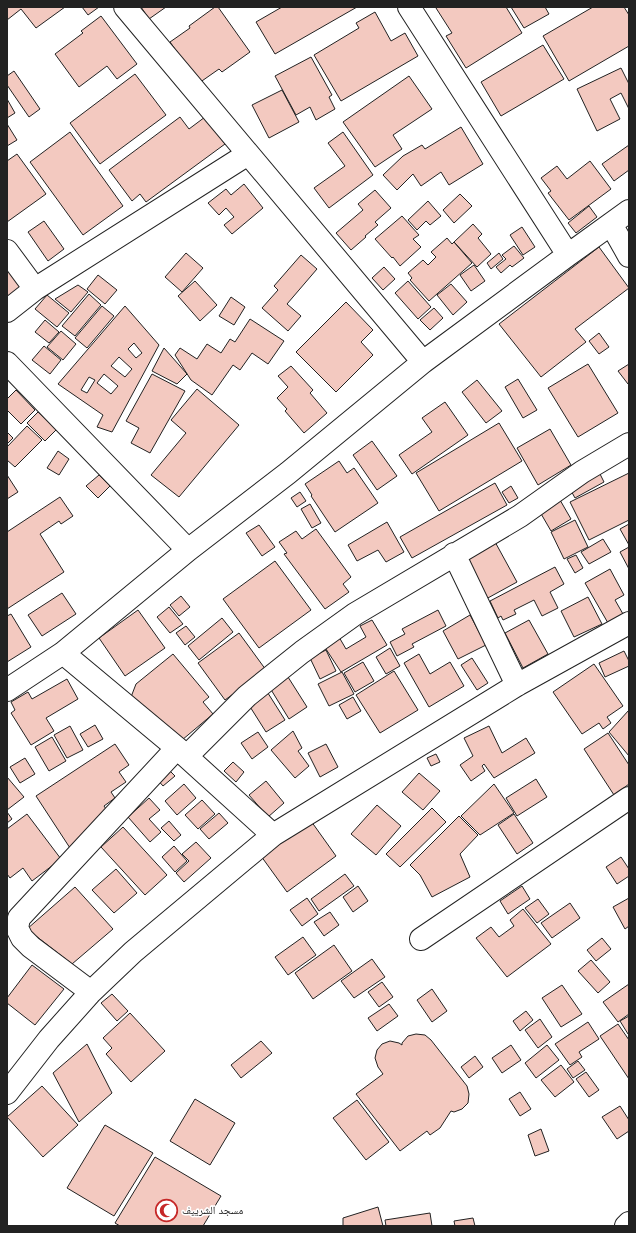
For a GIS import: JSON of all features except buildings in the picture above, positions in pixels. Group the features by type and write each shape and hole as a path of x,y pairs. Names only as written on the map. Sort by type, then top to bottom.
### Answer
{"street":[{"path":"125,7 423,362"},
{"path":"409,7 568,255"},
{"path":"7,311 36,289 248,154"},
{"path":"7,690 63,653 188,550 288,473 423,362 629,211"},
{"path":"611,224 629,256"},
{"path":"7,251 36,289"},
{"path":"7,363 188,550"},
{"path":"91,992 31,947 22,938 17,928 19,918 182,752 247,696 302,652 355,614 520,516 582,472 629,444"},
{"path":"454,554 517,685"},
{"path":"7,1093 49,1039 91,992 139,947 273,835 517,685 629,623"},
{"path":"63,653 182,752 273,835"},
{"path":"421,939 629,798"},
{"path":"626,1226 629,1223"}],"place":[{"name":"مسجد الشرييف","path":"167,1210"}]}
